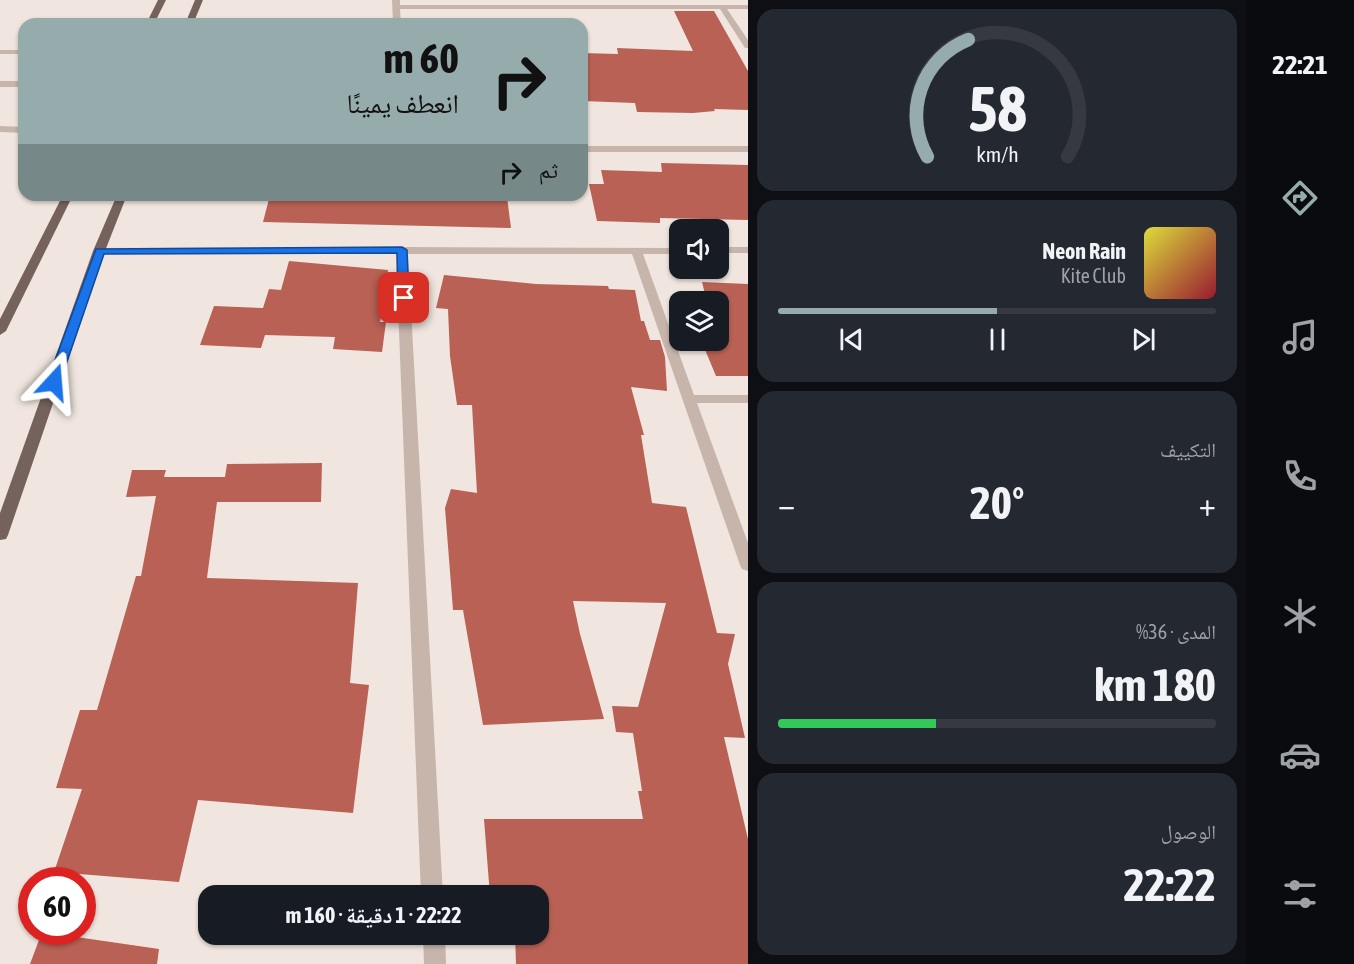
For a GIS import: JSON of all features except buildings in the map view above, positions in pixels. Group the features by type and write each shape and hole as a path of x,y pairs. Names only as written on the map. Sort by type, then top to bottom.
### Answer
{"main road":[{"path":"153,18 162,0"},
{"path":"192,18 199,0"},
{"path":"0,331 65,201"},
{"path":"0,535 99,251 120,201"}],"street":[{"path":"397,18 396,3 748,7"},
{"path":"722,7 748,46"},
{"path":"0,52 18,52"},
{"path":"0,84 18,84"},
{"path":"0,129 18,130"},
{"path":"588,149 748,149"},
{"path":"402,250 431,885"},
{"path":"636,250 748,565"},
{"path":"99,251 669,250"},
{"path":"729,250 748,250"},
{"path":"688,399 748,399"},
{"path":"434,945 435,964"}],"route":[{"path":"54,382 99,251 402,250 404,298"}]}
